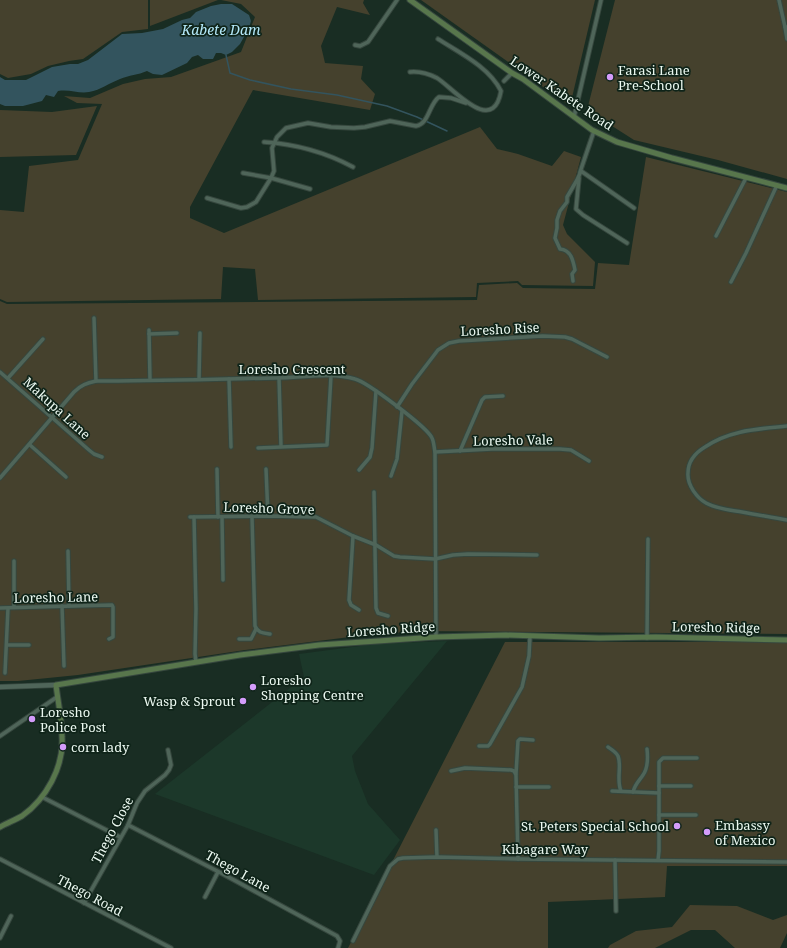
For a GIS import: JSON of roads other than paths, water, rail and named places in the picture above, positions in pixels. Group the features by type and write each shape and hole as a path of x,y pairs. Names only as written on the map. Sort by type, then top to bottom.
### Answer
{"main road":[{"name":"Lower Kabete Road","path":"410,0 594,131 617,142 652,153 787,188"},
{"name":"Loresho Ridge","path":"56,685 319,644 436,637 506,635 599,638 787,640"},
{"path":"0,827 21,816 42,797 56,771 60,758 62,737 56,685"}],"street":[{"path":"355,44 360,46 368,42 397,0"},
{"path":"574,117 601,0"},
{"path":"779,0 786,27 787,38"},
{"path":"438,39 458,51 501,83"},
{"path":"410,72 418,72 436,78 466,102"},
{"path":"207,198 241,208 247,207 256,202 272,178 274,171 272,151 277,137 286,128 297,124 314,123 354,128 390,121 416,126 420,125 427,118 432,104 439,97 451,98 466,102 484,110 493,107 498,103 501,92 501,83 512,73"},
{"path":"573,281 572,274 575,270 571,254 564,249 560,249 554,238 560,211 567,202 567,198 581,171 594,131"},
{"path":"264,142 321,152 353,167"},
{"path":"581,171 634,208"},
{"path":"581,171 576,209 627,243"},
{"path":"243,173 272,178 310,189"},
{"path":"716,236 746,178"},
{"path":"731,282 777,186"},
{"path":"94,318 96,381"},
{"path":"150,380 149,332 177,333"},
{"path":"199,379 200,334"},
{"name":"Loresho Rise","path":"397,407 412,384 438,350 449,343 459,341 543,336 565,337 572,339 607,357"},
{"path":"8,378 43,340"},
{"name":"Makupa Lane","path":"0,372 89,450 102,457"},
{"path":"258,448 327,445 331,376"},
{"name":"Loresho Crescent","path":"0,478 78,388 89,382 331,376 358,379 420,424 432,438 435,452 436,637"},
{"path":"280,378 281,446"},
{"path":"229,379 231,446"},
{"path":"359,470 370,457 372,448 376,391"},
{"path":"460,451 482,400 485,397 503,396"},
{"path":"391,476 397,459 402,411"},
{"path":"787,426 744,431 718,439 696,453 691,459 688,477 690,484 700,498 716,508 787,520"},
{"path":"30,445 66,477"},
{"name":"Loresho Vale","path":"435,452 492,449 567,449 589,461"},
{"path":"217,469 223,580"},
{"path":"266,469 268,516"},
{"path":"374,492 376,608 378,613 388,616"},
{"name":"Loresho Grove","path":"196,662 196,609 192,517 316,517 353,536 376,545 394,556 435,559 453,555 468,554 537,555"},
{"path":"239,639 251,639 256,629 252,517"},
{"path":"353,536 349,600 351,605 359,610"},
{"path":"647,638 648,539"},
{"path":"68,551 69,606"},
{"path":"14,561 14,607"},
{"name":"Loresho Lane","path":"0,608 112,605 113,637 109,639"},
{"path":"62,606 64,666"},
{"path":"6,673 8,608"},
{"path":"256,629 261,633 270,634"},
{"path":"479,746 488,746 490,744 522,687 529,656 530,636"},
{"path":"7,645 29,645"},
{"name":"Loresho Ridge","path":"0,687 56,685"},
{"path":"0,736 57,697"},
{"path":"518,859 516,776 518,741 520,739 533,740"},
{"path":"608,747 618,757 618,786 621,791"},
{"path":"633,792 635,784 644,774 648,758 647,749"},
{"name":"Thego Close","path":"84,903 128,825 137,803 145,791 170,770 171,765 168,750"},
{"path":"658,860 659,762 661,759 666,758 697,758"},
{"path":"451,771 465,768 511,770 516,776"},
{"path":"659,786 691,786"},
{"path":"516,787 549,787"},
{"path":"612,791 659,793"},
{"path":"42,797 120,837"},
{"path":"659,814 696,815"},
{"name":"Thego Lane","path":"128,825 337,936 340,941 338,948"},
{"path":"436,830 437,857"},
{"name":"Kibagare Way","path":"353,941 390,866 398,860 407,857 787,862"},
{"name":"Thego Road","path":"0,859 171,948"},
{"path":"615,860 616,911"},
{"path":"205,897 218,872"},
{"path":"0,938 11,916"}],"water":[{"name":"Kabete Dam","path":"221,4 232,4 249,15 251,21 249,28 240,44 232,52 226,55 216,53 213,59 203,59 198,55 192,57 187,63 162,75 153,74 147,71 123,78 89,92 58,91 54,97 46,95 42,101 23,106 5,106 0,104 0,77 5,80 26,80 52,67 78,64 88,60 122,34 142,33 163,29 190,18 196,12"}],"waterway":[{"path":"226,55 230,73 250,80 291,89 337,95 387,106 417,117 447,131"}],"place":[{"name":"Farasi Lane Pre-School","path":"610,77"},
{"name":"Loresho Shopping Centre","path":"253,687"},
{"name":"Wasp & Sprout","path":"243,701"},
{"name":"Loresho Police Post","path":"32,719"},
{"name":"corn lady","path":"63,747"},
{"name":"St. Peters Special School","path":"677,826"},
{"name":"Embassy of Mexico","path":"707,832"}]}
